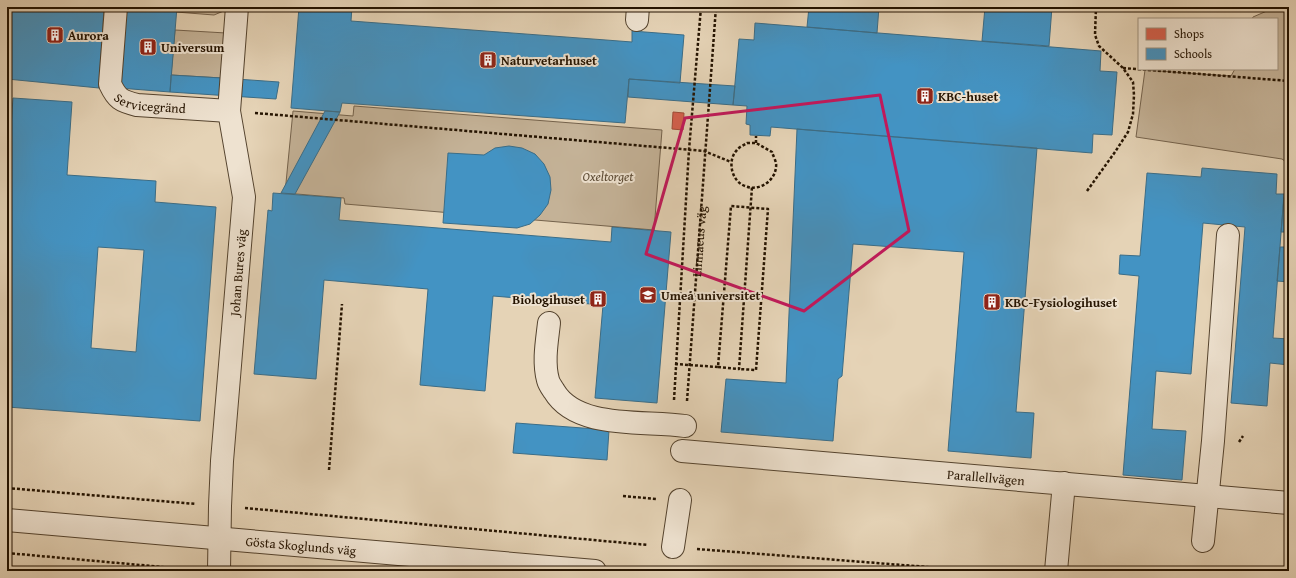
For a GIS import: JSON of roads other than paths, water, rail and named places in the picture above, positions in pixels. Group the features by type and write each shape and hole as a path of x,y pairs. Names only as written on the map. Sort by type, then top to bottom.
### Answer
{"street":[{"name":"Servicegränd","path":"116,7 110,84 115,95 124,102 137,105 229,111"},
{"name":"Johan Bures väg","path":"210,571 220,539 222,456 244,197 229,111 237,7"},
{"path":"1203,541 1228,235"},
{"path":"549,322 546,362 548,381 557,397 575,411 596,419 679,425"},
{"name":"Parallellvägen","path":"682,451 1289,503"},
{"path":"1056,571 1064,483"},
{"path":"671,500 673,547"},
{"name":"Gösta Skoglunds väg","path":"7,520 595,571"}],"place":[{"name":"Aurora","path":"55,35"},
{"name":"Universum","path":"148,47"},
{"name":"Naturvetarhuset","path":"488,60"},
{"name":"KBC-huset","path":"925,96"},
{"name":"Umeå universitet","path":"648,295"},
{"name":"Biologihuset","path":"598,299"},
{"name":"KBC-Fysiologihuset","path":"992,302"}],"park label":[{"name":"Oxeltorget","path":"608,176"}]}
